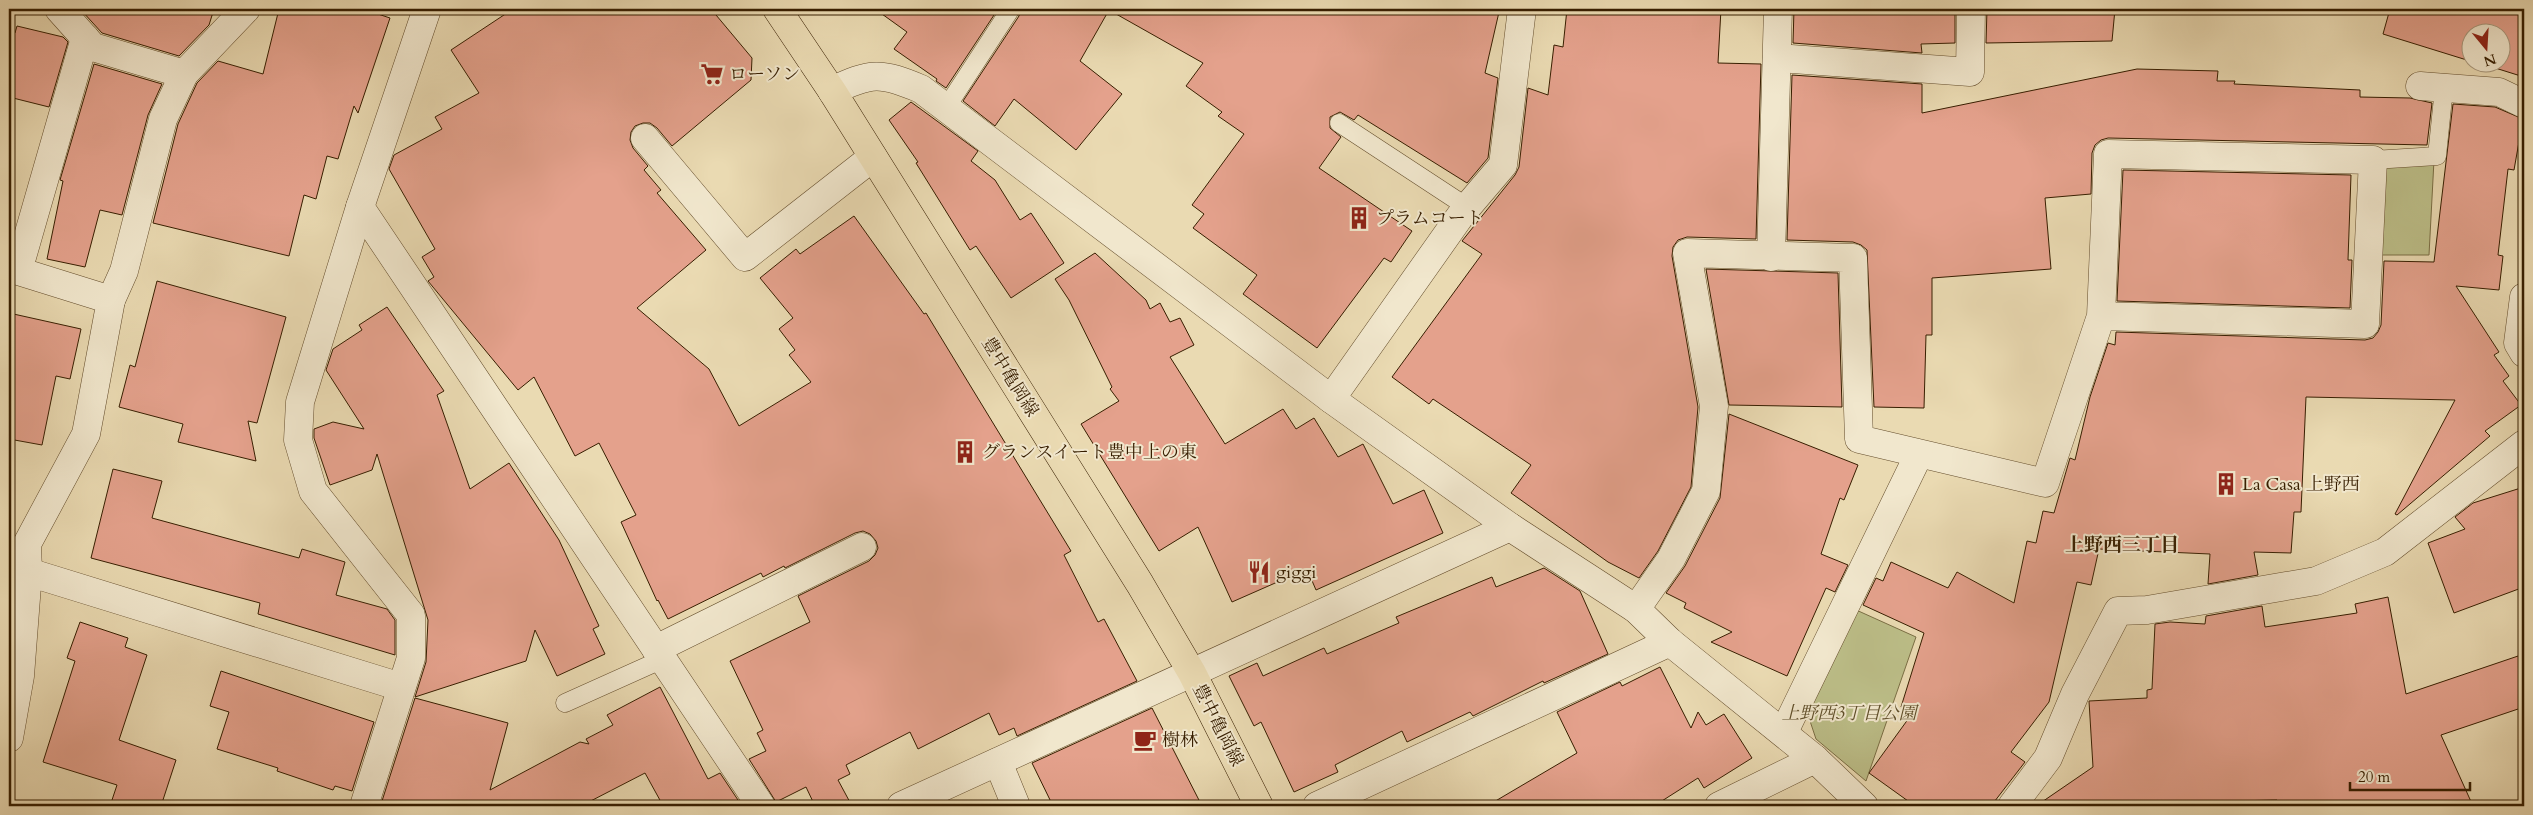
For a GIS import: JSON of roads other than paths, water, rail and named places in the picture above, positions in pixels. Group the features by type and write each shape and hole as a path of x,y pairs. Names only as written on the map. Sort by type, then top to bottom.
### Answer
{"main road":[{"name":"豊中亀岡線","path":"777,9 832,91 1140,584 1192,673 1259,806"}],"street":[{"path":"59,9 93,47 184,74"},
{"path":"9,738 20,676 28,572 27,544 86,434 112,300 124,271 163,119 184,74 246,9"},
{"path":"364,806 411,658 411,615 314,491 298,440 300,402 360,207 428,9"},
{"path":"1331,399 1467,207 1503,165 1522,9"},
{"path":"1771,257 1778,9"},
{"path":"1778,58 1970,72 1971,9"},
{"path":"85,38 18,271 112,300"},
{"path":"832,91 856,79 889,76 921,89 1331,399 1510,527 1636,609 1670,642 1784,732 1864,806"},
{"path":"2432,87 2499,92 2524,104"},
{"path":"645,138 745,257 873,157"},
{"path":"1636,609 1671,559 1706,491 1714,406 1686,253 1853,258 1859,439 2045,483 2101,316 2108,154 2372,160 2365,324 2101,316"},
{"path":"360,207 761,806"},
{"path":"2524,297 2518,343 2524,353"},
{"path":"2012,806 2048,758 2075,694 2118,611 2147,610 2316,581 2385,552 2524,444"},
{"path":"1784,732 1919,454"},
{"path":"901,806 1510,527"},
{"path":"659,654 862,546"},
{"path":"28,572 401,687"},
{"path":"1317,806 1670,642"},
{"path":"1719,806 1815,759"},
{"path":"998,762 1016,806"}],"lane":[{"path":"946,108 1010,10"},
{"path":"2372,160 2437,156 2432,87"},
{"path":"1339,123 1467,207"},
{"path":"565,703 659,654"}],"place":[{"name":"ローソン","path":"712,74"},
{"name":"プラムコート","path":"1359,218"},
{"name":"グランスイート豊中上の東","path":"965,452"},
{"name":"La Casa 上野西","path":"2226,484"},
{"name":"giggi","path":"1259,572"},
{"name":"樹林","path":"1145,740"}],"district":[{"name":"上野西三丁目","path":"2122,545"}],"park label":[{"name":"上野西3丁目公園","path":"1849,713"}]}
